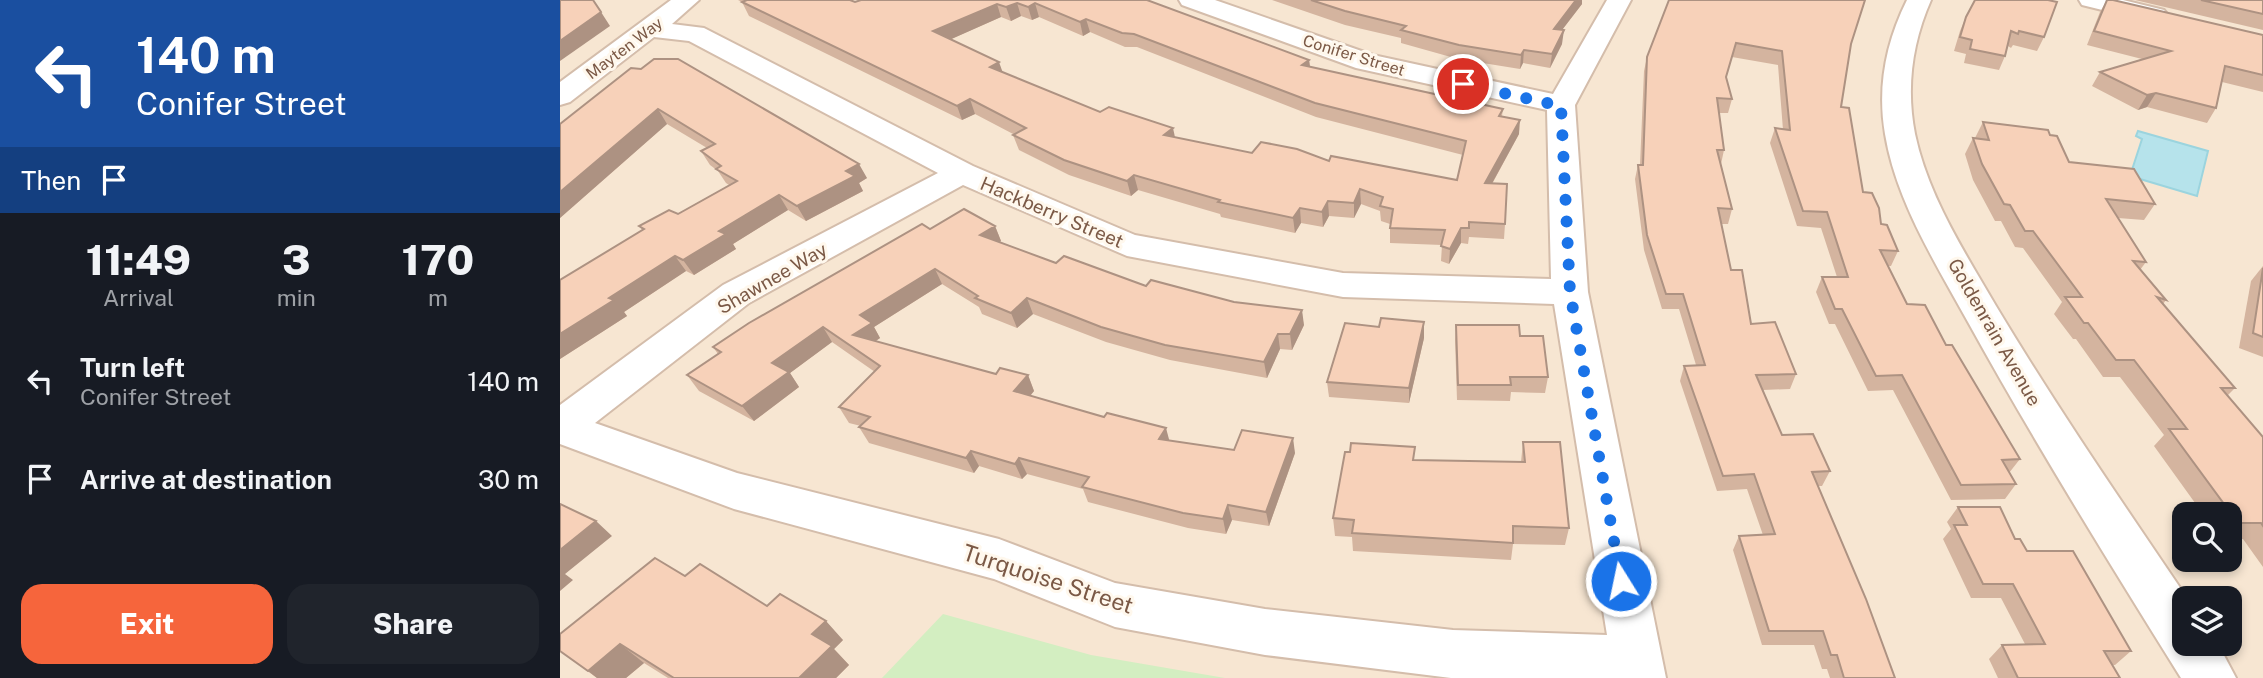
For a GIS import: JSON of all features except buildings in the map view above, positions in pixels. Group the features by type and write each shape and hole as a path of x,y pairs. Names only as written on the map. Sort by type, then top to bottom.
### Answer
{"street":[{"name":"Mayten Way","path":"560,96 687,0"},
{"name":"Conifer Street","path":"1191,0 1366,62 1561,106"},
{"path":"1619,0 1561,106 1570,292 1638,669"},
{"name":"Goldenrain Avenue","path":"1919,0 1901,47 1895,100 1900,137 1931,219 2008,359 2172,618"},
{"path":"2091,0 2184,22"},
{"name":"Hackberry Street","path":"649,29 695,34 962,173 1128,245 1343,285 1570,292"},
{"name":"Shawnee Way","path":"560,427 736,294 962,173"},
{"name":"Turquoise Street","path":"560,427 734,491 999,560 1115,605 1265,632 1452,654 1638,669"},
{"path":"2196,656 2210,678"}],"shaded area":[{"path":"560,0 2263,0 2263,678 560,678"}],"green space":[{"path":"943,614 1091,655 1225,678 882,678"}],"water":[{"path":"2138,131 2208,151 2197,196 2130,176 2142,139 2136,136"}],"route":[{"path":"1463,84 1561,106 1570,292 1621,581"}]}
